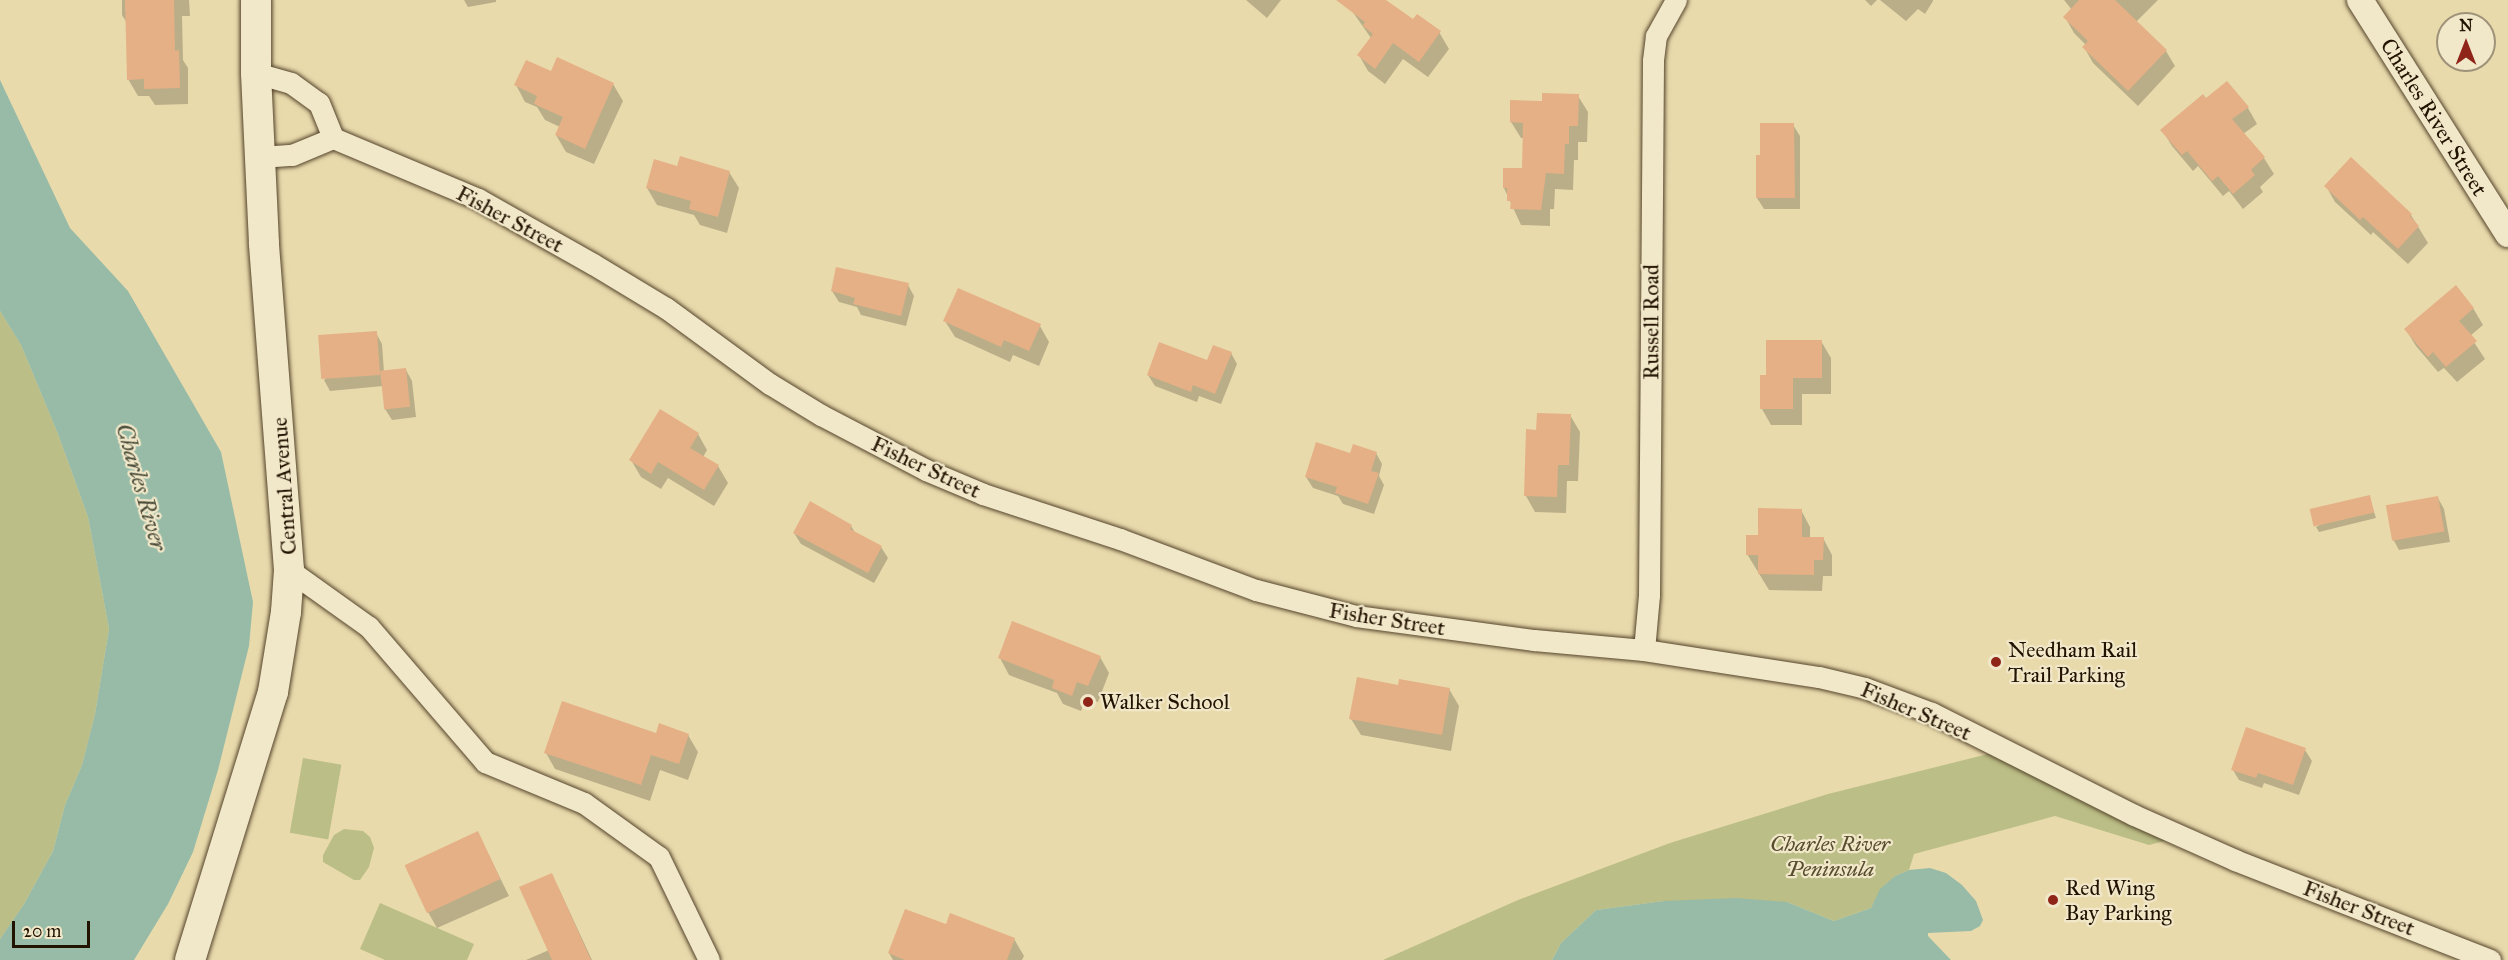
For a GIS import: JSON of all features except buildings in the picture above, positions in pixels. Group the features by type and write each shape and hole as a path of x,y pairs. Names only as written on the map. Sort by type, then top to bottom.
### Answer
{"main road":[{"name":"Central Avenue","path":"190,960 273,692 286,612 289,570 264,243 256,73 256,0"}],"street":[{"name":"Russell Road","path":"1644,650 1649,595 1653,60 1656,36 1676,0"},
{"name":"Charles River Street","path":"2360,0 2508,234"},
{"path":"256,73 291,83 319,103 333,138 292,156 261,157"},
{"name":"Fisher Street","path":"333,138 478,199 657,303 770,384 813,410 954,484 1120,539 1256,590 1320,608 1393,622 1644,650 1819,677 1899,699 2134,816 2235,860 2490,960"},
{"path":"289,570 369,627 485,762 584,803 659,856 709,960"}],"green space":[{"path":"0,311 21,345 58,434 88,517 109,629 95,714 82,765 65,805 53,851 24,904 0,939"},
{"name":"Charles River Peninsula","path":"1996,752 2176,838 2149,845 2055,816 1914,854 1909,870 1895,876 1881,889 1871,908 1834,921 1787,902 1664,901 1596,910 1561,943 1552,960 1383,960 1518,900 1670,843 1828,794"},
{"path":"303,758 341,765 328,840 290,833"},
{"path":"344,829 363,831 370,837 374,848 369,867 360,880 354,880 323,862 323,855 334,835"},
{"path":"380,903 474,944 467,960 385,960 360,949"}],"water":[{"name":"Charles River","path":"0,80 70,228 128,291 221,452 253,602 249,646 218,770 193,852 168,904 134,960 0,960 0,939 24,904 53,851 65,805 82,765 95,714 109,629 88,517 58,434 21,345 0,311"},
{"path":"1930,868 1946,873 1962,885 1976,901 1983,920 1980,926 1971,931 1928,933 1928,936 1951,960 1552,960 1561,943 1596,910 1664,901 1736,898 1787,902 1834,921 1871,908 1880,889 1895,876 1909,870"}],"place":[{"name":"Needham Rail Trail Parking","path":"1996,662"},
{"name":"Walker School","path":"1088,702"},
{"name":"Red Wing Bay Parking","path":"2053,900"}]}
